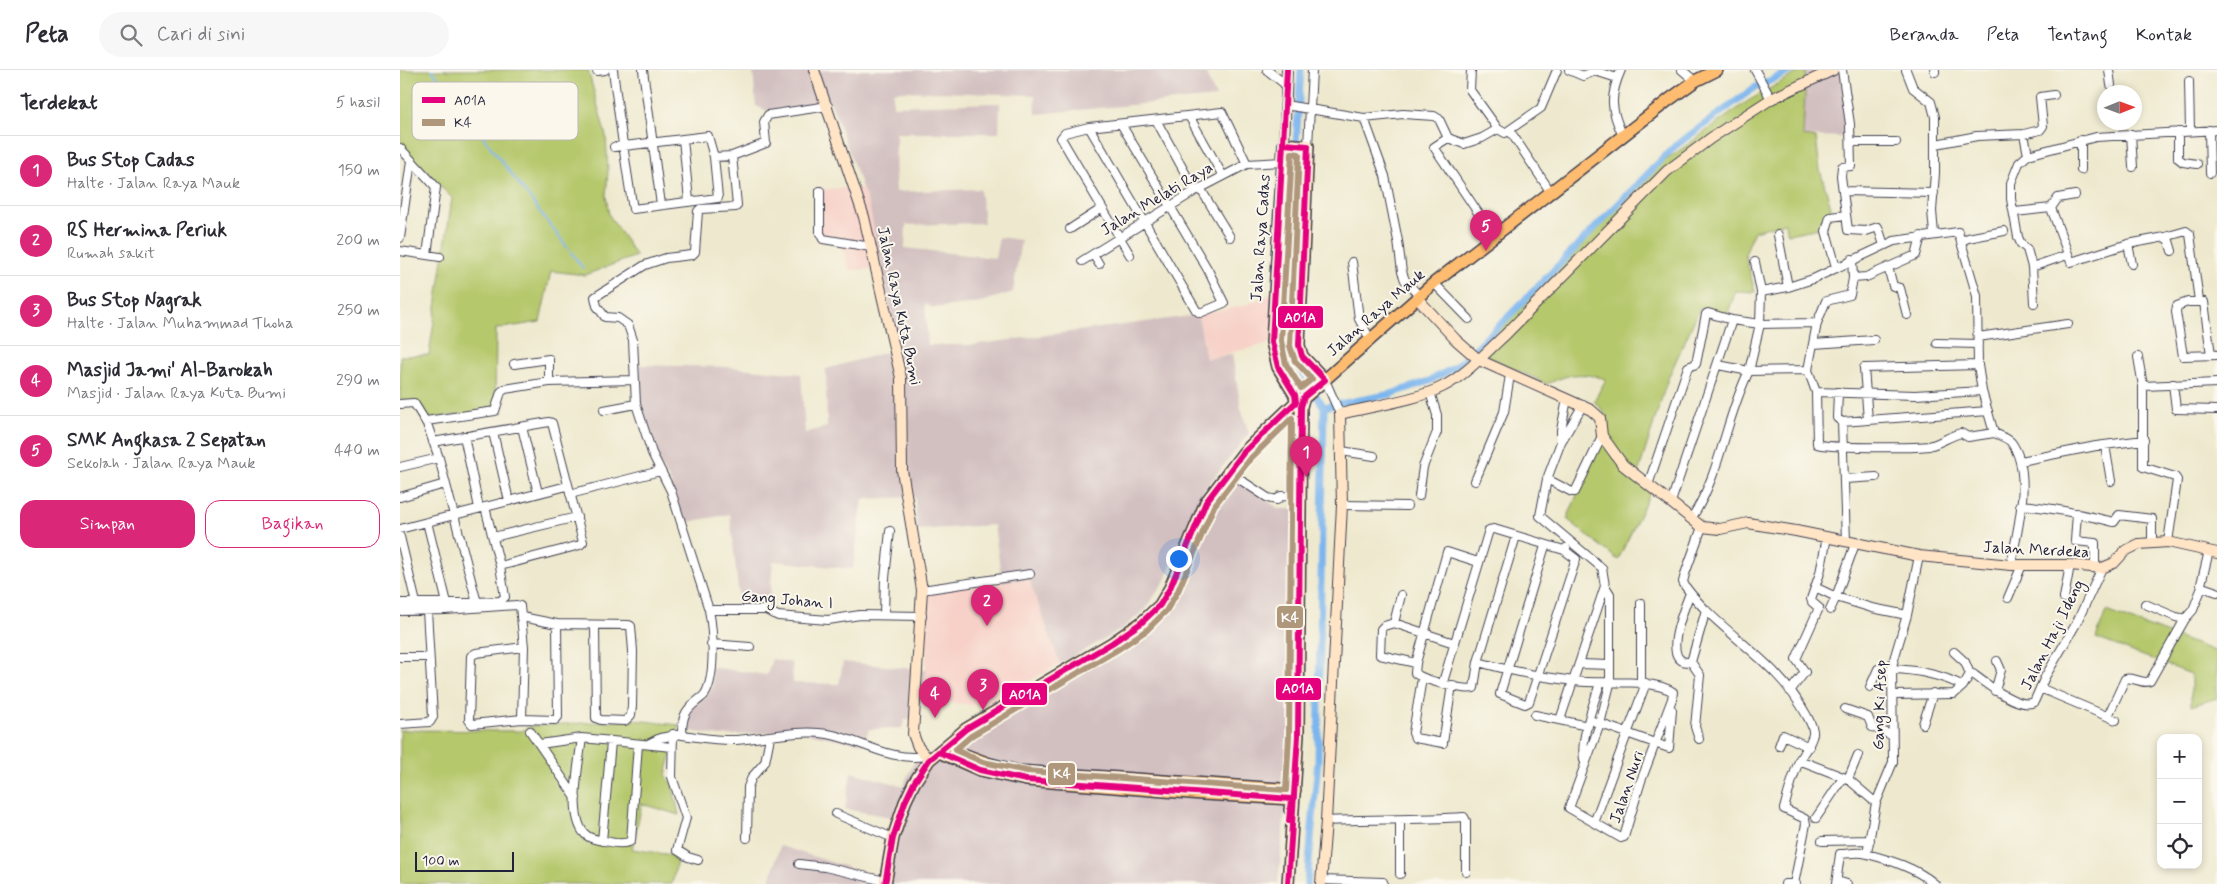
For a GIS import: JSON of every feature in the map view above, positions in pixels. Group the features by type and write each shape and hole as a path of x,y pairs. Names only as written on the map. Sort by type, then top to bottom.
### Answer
{"main road":[{"name":"Jalan Raya Mauk","path":"885,882 893,838 914,784 927,758 966,730 1112,643 1141,623 1160,605 1170,588 1206,502 1227,471 1251,444 1300,400 1325,382 1370,338 1434,283 1695,81 1717,70"},
{"path":"1287,144 1306,146 1299,345 1302,356 1325,382"},
{"name":"Jalan Raya Cadas","path":"1287,144 1282,162 1272,342 1278,367 1300,400"},
{"path":"1286,884 1298,736 1301,497 1300,400"},
{"path":"942,749 980,770 1018,775 1293,794"}],"street":[{"path":"613,70 624,146 633,210 718,198 714,157 709,137 653,142 624,146 614,147"},
{"path":"642,70 661,205"},
{"name":"Jalan Raya Kuta Bumi","path":"814,70 828,106 864,217 901,378 902,470 922,590 922,616 913,734 918,747 927,758"},
{"path":"1267,70 1286,85"},
{"name":"Jalan Raya Cadas","path":"1287,70 1286,85 1289,106 1287,144"},
{"path":"1306,146 1312,70"},
{"path":"1471,70 1470,90 1498,129 1505,133 1541,108 1557,70"},
{"path":"1569,70 1583,76 1595,71 1619,74 1612,109 1623,136"},
{"path":"1682,70 1695,81"},
{"path":"1754,70 1770,97"},
{"path":"1338,411 1430,392 1451,381 1667,171 1770,97 1833,70"},
{"path":"1842,70 1851,142 1850,166 1841,168 1848,230 1866,231 1878,227 1884,245"},
{"path":"1906,70 1913,88 1931,102 1935,117 1936,144 1932,211 1934,234"},
{"path":"2109,70 2111,85"},
{"path":"2189,81 2190,131"},
{"path":"1936,144 1976,136 2024,134 2043,128 2040,98 2054,95"},
{"path":"714,157 732,156 766,144 764,122 768,115 828,106"},
{"path":"1289,106 1364,118 1403,114 1434,116 1439,119 1448,138 1464,144 1482,138 1498,129"},
{"path":"1130,255 1060,137 1065,133 1089,128 1223,112 1247,164 1282,162"},
{"path":"1189,116 1223,176"},
{"path":"1364,118 1385,176 1405,280 1459,343 1476,358 1510,375 1583,405 1600,418 1602,436 1624,465 1702,527 1683,582 1690,593 1706,610 1753,650 1780,677 1803,709 1813,729 1809,746 1799,760 1784,809 1805,819 1806,824 1795,884 1785,884"},
{"path":"1156,120 1230,237"},
{"path":"1089,128 1196,310 1200,313 1224,302 1171,206 1121,124"},
{"path":"2034,303 2032,267 2027,249 2018,237 2015,212 2011,199 2011,183 2019,163 2028,155 2080,140 2131,134 2213,130 2210,173"},
{"path":"1510,131 1550,192"},
{"path":"2178,132 2178,158 2183,162 2197,164"},
{"path":"2024,134 2028,155"},
{"path":"2131,134 2133,167"},
{"path":"1448,138 1434,147 1494,235"},
{"path":"683,139 689,202"},
{"path":"2080,140 2081,170"},
{"path":"1851,142 1896,142"},
{"path":"400,148 436,189 427,255"},
{"path":"682,735 682,723 686,710 705,695 711,678 712,624 674,500 652,453 636,404 633,340 628,325 618,318 605,317 597,306 595,296 644,265 666,258 692,255 695,252 700,209 734,207 737,204 732,156"},
{"path":"400,238 411,161"},
{"name":"Jalan Melati Raya","path":"1082,261 1198,189 1247,164"},
{"path":"400,174 409,175"},
{"path":"820,191 820,233 822,239 872,247"},
{"path":"1843,191 1934,193"},
{"path":"2015,212 2051,208 2058,198 2075,195"},
{"path":"1070,229 1101,208"},
{"path":"2051,208 2070,262 2075,263 2128,244 2186,231 2190,234 2199,301"},
{"path":"1836,267 1826,228 1830,217 1846,215"},
{"path":"1761,292 1788,287 1894,241 1956,231 1962,241 1977,296 1978,366 1982,391 1994,433"},
{"path":"1962,241 1968,238 2004,231"},
{"path":"1778,236 1788,287"},
{"path":"1853,278 1866,277 1918,254 1921,236"},
{"path":"2165,237 2169,241 2172,252"},
{"path":"2128,244 2132,264"},
{"path":"400,251 440,257"},
{"path":"1093,254 1099,264"},
{"path":"2032,267 2068,254"},
{"path":"1852,260 1853,278 1850,295 1826,300 1817,323 1808,370 1816,392 1817,444 1844,447 1928,446 1961,433 1968,437 1994,433 2010,440 2021,461 2023,482 2016,565 2008,598"},
{"path":"1352,262 1359,319 1370,338"},
{"path":"1692,519 1704,500 1717,466 1748,371 1760,324 1761,292 1755,262"},
{"path":"1888,267 1893,286 1900,288 1907,316"},
{"path":"1434,283 1469,319"},
{"path":"2199,301 2204,302 2214,355 2186,356 2181,353 2176,309 2179,305 2199,301"},
{"path":"1648,485 1688,367 1696,364 1706,314 1760,324 1817,323"},
{"path":"1671,502 1732,320"},
{"path":"1937,343 1978,340 2068,324"},
{"path":"1813,344 1874,340"},
{"path":"2138,357 2144,386 2143,466 2177,478 2168,542"},
{"path":"514,364 550,360 549,382"},
{"path":"1718,365 1748,371 1808,370"},
{"path":"1868,420 1865,368 1978,366"},
{"path":"1475,481 1504,412 1510,375"},
{"path":"426,421 495,411 501,392 505,389 549,382 634,380"},
{"path":"1325,382 1338,411 1342,505 1326,821 1321,882 1383,882"},
{"path":"2144,386 2217,383"},
{"path":"2173,384 2176,409 2217,410"},
{"path":"1816,392 1915,396 1982,391"},
{"path":"1419,496 1423,467 1437,432 1437,415 1430,392"},
{"path":"1838,392 1837,418 1842,422 1988,411"},
{"path":"1561,442 1561,430 1567,399"},
{"path":"400,404 414,403 426,421 472,583 475,602"},
{"path":"604,410 636,404"},
{"path":"1583,405 1561,442 1547,479 1540,516 1602,568 1605,586 1610,594 1610,684 1600,724 1569,807 1570,810 1594,823 1644,683 1641,603"},
{"path":"433,442 551,422 582,540 580,545 500,566"},
{"path":"1830,610 1836,596 1851,543 1842,422"},
{"path":"522,427 538,493"},
{"path":"493,432 509,501"},
{"path":"400,603 500,601 505,597 493,537 482,508 464,436"},
{"path":"1547,479 1575,492 1602,436"},
{"path":"2021,461 2105,445 2144,440"},
{"path":"2105,445 2112,481"},
{"path":"1341,451 1374,456"},
{"path":"400,467 438,458"},
{"path":"400,529 538,493 568,490 660,471"},
{"path":"1227,471 1268,498 1277,500 1281,496 1301,497"},
{"path":"1845,479 1876,478"},
{"path":"400,497 445,484"},
{"path":"1342,505 1407,506"},
{"path":"2020,505 2042,506 2049,510 2114,522 2119,515 2152,519 2152,543"},
{"path":"2077,514 2075,541 2095,543 2098,568"},
{"path":"493,537 577,517"},
{"path":"427,522 447,603"},
{"name":"Jalan Merdeka","path":"1702,527 1720,529 1748,524 1919,556 2016,565 2070,565 2098,568 2114,563 2130,548 2139,544 2152,543 2168,542 2213,552"},
{"path":"1443,682 1489,530 1494,529 1545,546 1564,550 1576,559"},
{"path":"884,615 885,578 890,531"},
{"path":"400,536 416,603"},
{"path":"1419,675 1452,686 1474,688 1478,662 1516,536"},
{"path":"1790,691 1805,672 1796,659 1819,608 1811,601 1820,573 1827,538"},
{"path":"1564,550 1571,543"},
{"path":"1545,546 1500,694 1525,704 1529,702 1580,550"},
{"path":"1452,686 1444,743 1415,738 1413,733 1419,675 1416,664 1448,552 1478,562"},
{"path":"2108,716 2125,679 2130,678 2146,683 2150,681 2185,619 2193,610 2202,587 2200,581 2213,552"},
{"name":"Gang Ki Asep","path":"1867,853 1876,803 1893,762 1891,735 1894,695 1893,670 1919,556"},
{"path":"2064,598 2070,565"},
{"name":"Jalan Haji Ideng","path":"1970,674 1973,674 2000,695 2031,704 2034,702 2076,624 2098,568"},
{"path":"922,590 1030,574"},
{"path":"1560,720 1605,586"},
{"path":"1815,587 1872,608 1906,615"},
{"path":"2202,587 2217,592"},
{"path":"1690,593 1682,615 1674,648 1678,658 1686,663 1691,662"},
{"path":"1394,623 1401,595"},
{"path":"2144,604 2176,618 2185,619"},
{"path":"400,611 517,605 521,608 524,647 522,719"},
{"path":"400,724 431,722 433,717 428,657 427,610"},
{"name":"Gang Johan I","path":"709,610 766,610 778,616 828,620 860,615 922,616"},
{"path":"1691,662 1706,610"},
{"path":"522,617 557,624 629,625 631,627 632,706 631,715 625,721 596,718 595,625"},
{"path":"1416,664 1380,655 1381,629 1384,626 1394,623 1454,643"},
{"path":"524,647 476,653 471,656 469,720 472,724 522,719 555,720 558,717 557,624"},
{"path":"711,644 750,647"},
{"path":"1894,695 1954,694 1964,686 1970,674 1965,662 1954,652"},
{"path":"400,657 428,657"},
{"path":"1995,691 2001,670 1997,661"},
{"path":"1478,662 1508,671 1574,682 1644,683"},
{"path":"1691,662 1700,675 1695,727 1699,739"},
{"path":"1580,664 1610,665"},
{"path":"1870,687 1878,669 1919,670 1946,678 1964,686"},
{"path":"1585,763 1583,753 1600,683"},
{"name":"Jalan Nuri","path":"1644,683 1671,694 1667,725 1669,748 1656,744"},
{"path":"2040,688 2116,720"},
{"path":"1923,724 1933,693"},
{"path":"1845,709 1868,717 1872,727 1891,735"},
{"path":"1535,715 1560,720 1600,724 1656,744"},
{"name":"Jalan Nuri","path":"1594,823 1623,838 1656,744 1667,725"},
{"path":"530,731 576,798"},
{"path":"1775,732 1809,746"},
{"path":"642,744 673,734 733,740 770,737 782,734 828,734 883,753 927,758"},
{"path":"673,734 672,777 686,818 678,850 688,857 698,860"},
{"path":"1779,746 1783,735"},
{"path":"747,838 748,788 752,777 765,762 770,737"},
{"path":"540,744 582,738 672,747"},
{"path":"582,738 576,798 577,820 583,833 589,838 602,841 624,843 631,841 642,744"},
{"path":"602,841 612,742"},
{"path":"1816,818 1846,779 1858,755"},
{"path":"1799,760 1846,779 1876,803"},
{"path":"836,814 893,838"},
{"path":"1326,821 1386,819 1400,821 1464,817 1466,821 1466,872"},
{"path":"1400,821 1400,874"},
{"path":"1822,841 1870,840"},
{"path":"1846,884 1836,883 1840,854 1867,853 1904,865 1927,877 1935,884"},
{"path":"799,864 825,866 885,882"}],"shaded area":[{"path":"753,70 1204,70 1216,97 1036,114 1035,95 893,92 893,106 1000,103 999,133 896,133 895,192 980,189 984,223 906,225 905,248 995,258 999,237 1021,240 1013,292 978,303 933,308 925,304 928,345 972,345 1198,315 1206,359 1232,354 1241,409 1249,434 1204,490 1164,582 1145,610 1120,630 1060,664 1029,579 1002,582 994,525 917,530 915,497 863,499 853,569 773,561 769,608 740,608 730,514 683,523 670,480 653,454 638,396 640,365 728,367 801,374 805,433 827,427 826,369 898,349 870,209 831,103 767,111 756,106"},
{"path":"1806,70 1841,70 1850,137 1803,136"},
{"path":"862,188 870,209 882,269 849,270 841,241 817,242 818,189"},
{"path":"1278,291 1275,342 1206,359 1198,315 1243,306"},
{"path":"1231,475 1279,509 1296,509 1289,764 1278,884 769,884 780,846 879,877 891,817 845,809 851,772 903,786 917,756 944,761 967,734 1151,628 1168,615 1188,576 1215,497"},
{"path":"1029,579 1060,664 984,706 922,700 926,670 929,589"},
{"path":"772,659 792,663 793,683 839,684 843,662 926,670 918,719 904,720 902,728 869,729 864,744 794,731 720,736 686,730 685,717 691,708 706,697 713,686 711,667 767,675"}],"green space":[{"path":"400,70 588,70 606,136 608,171 606,196 609,215 636,256 585,275 551,271 540,322 496,329 495,410 423,419 417,402 400,399 400,356 429,355 452,198 400,145"},
{"path":"1802,70 1806,70 1803,136 1816,138 1820,170 1831,207 1825,227 1788,234 1785,223 1754,231 1745,254 1755,292 1736,291 1727,315 1700,308 1668,378 1636,480 1652,489 1618,560 1567,519 1596,449 1606,415 1594,401 1606,379 1589,375 1576,375 1547,384 1477,351 1655,168 1748,101"},
{"path":"2106,611 2217,652 2217,698 2191,706 2191,674 2096,638"},
{"path":"635,720 679,725 666,775 672,783 679,815 642,804 632,849 678,856 672,884 400,884 400,730 522,731 531,726"}],"waterway":[{"path":"432,70 441,82"},
{"path":"1301,70 1283,333 1293,362 1324,407"},
{"path":"1324,407 1391,394 1429,381 1457,366 1506,319 1675,146 1754,88 1793,70"},
{"path":"485,140 583,268"},
{"path":"1307,884 1318,761 1324,407"}],"transit line":[{"name":"A01A","path":"885,884 893,838 905,802 914,783 929,760 966,729 1112,643 1141,623 1160,605 1170,588 1206,502 1244,452 1296,402 1295,395 1278,367 1272,342 1287,70"},
{"name":"A01A","path":"1284,144 1308,146 1299,345 1302,356 1325,380 1304,397 1301,407 1298,736 1288,884"},
{"name":"K4","path":"1292,153 1299,154 1290,346 1295,361 1312,379 1301,388 1286,364 1281,341 1292,153"},
{"name":"K4","path":"1292,418 1289,736 1286,790 1027,771 983,762 955,750 971,736 1117,650 1147,630 1166,611 1178,591 1214,506 1251,458 1292,418"},
{"name":"A01A","path":"939,752 980,770 1026,780 1291,799 1289,821"}],"place":[{"name":"SMK Angkasa 2 Sepatan","path":"1486,251"},
{"name":"Bus Stop Cadas","path":"1306,477"},
{"name":"RS Hermina Periuk","path":"987,626"},
{"name":"Bus Stop Nagrak","path":"983,710"},
{"name":"Masjid Jami' Al-Barokah","path":"935,718"}]}
